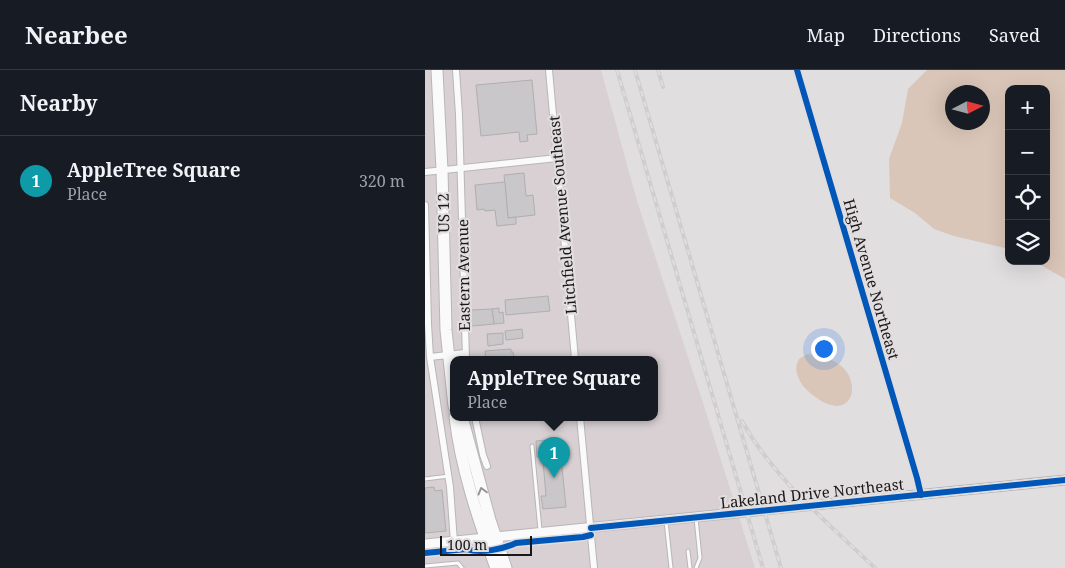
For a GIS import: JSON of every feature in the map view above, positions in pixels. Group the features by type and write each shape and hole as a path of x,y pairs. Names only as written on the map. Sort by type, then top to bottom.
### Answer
{"highway":[{"name":"US 12","path":"437,70 442,170 445,308 450,372"},
{"name":"US 12","path":"448,355 450,364"},
{"path":"456,421 465,469 490,538 506,568"},
{"path":"464,421 495,568"}],"main road":[{"name":"Lakeland Drive Northeast","path":"425,544 1065,480"}],"street":[{"name":"Eastern Avenue","path":"456,70 461,168 466,356"},
{"name":"Litchfield Avenue Southeast","path":"549,70 575,356"},
{"name":"High Avenue Northeast","path":"797,70 921,495"},
{"path":"425,172 557,158"},
{"path":"425,205 425,258 430,357 449,476 454,542"},
{"path":"430,357 466,356"},
{"path":"476,421 487,466"},
{"path":"581,421 594,568"}],"lane":[{"path":"532,446 540,533"},
{"path":"425,479 449,476"},
{"path":"696,517 700,558 696,568"},
{"path":"665,520 671,568"},
{"path":"688,550 690,568"},
{"path":"425,566 457,563 462,568"}],"shaded area":[{"path":"425,70 601,70 637,201 755,568 425,568"},
{"path":"927,70 1065,70 1065,279 1041,265 1050,265 1050,85 1005,85 1005,248 954,236 934,229 915,213 890,198 889,159 902,123 908,89"},
{"path":"807,354 830,359 847,372 852,391 851,397 845,403 833,406 813,396 804,387 798,377 796,366 799,359"}],"building":[{"path":"532,80 537,134 527,135 528,141 520,142 519,132 481,136 476,85"},
{"path":"524,173 526,196 533,195 535,215 508,218 504,175"},
{"path":"505,182 508,218 516,217 516,224 497,226 495,210 477,210 475,185"},
{"path":"548,296 550,311 506,315 505,300"},
{"path":"499,308 499,313 503,312 504,323 494,324 492,309"},
{"path":"492,309 494,324 472,326 470,310"},
{"path":"522,329 523,338 506,340 505,331"},
{"path":"503,333 503,344 488,346 487,334"},
{"path":"511,349 514,356 486,356 485,351"},
{"path":"559,439 566,507 543,509 541,496 546,496 543,461 537,457 536,441"},
{"path":"434,487 435,491 442,490 446,531 425,533 425,488"}],"railway":[{"path":"617,70 763,568"},
{"path":"635,70 781,568"},
{"path":"658,70 663,87"},
{"path":"742,421 755,442 786,481 875,568"}],"cycle path":[{"path":"797,70 921,495"},
{"path":"591,528 1065,480"},
{"path":"425,553 466,549 485,551 516,543 591,535"}],"place":[{"name":"AppleTree Square","path":"554,478"}]}
